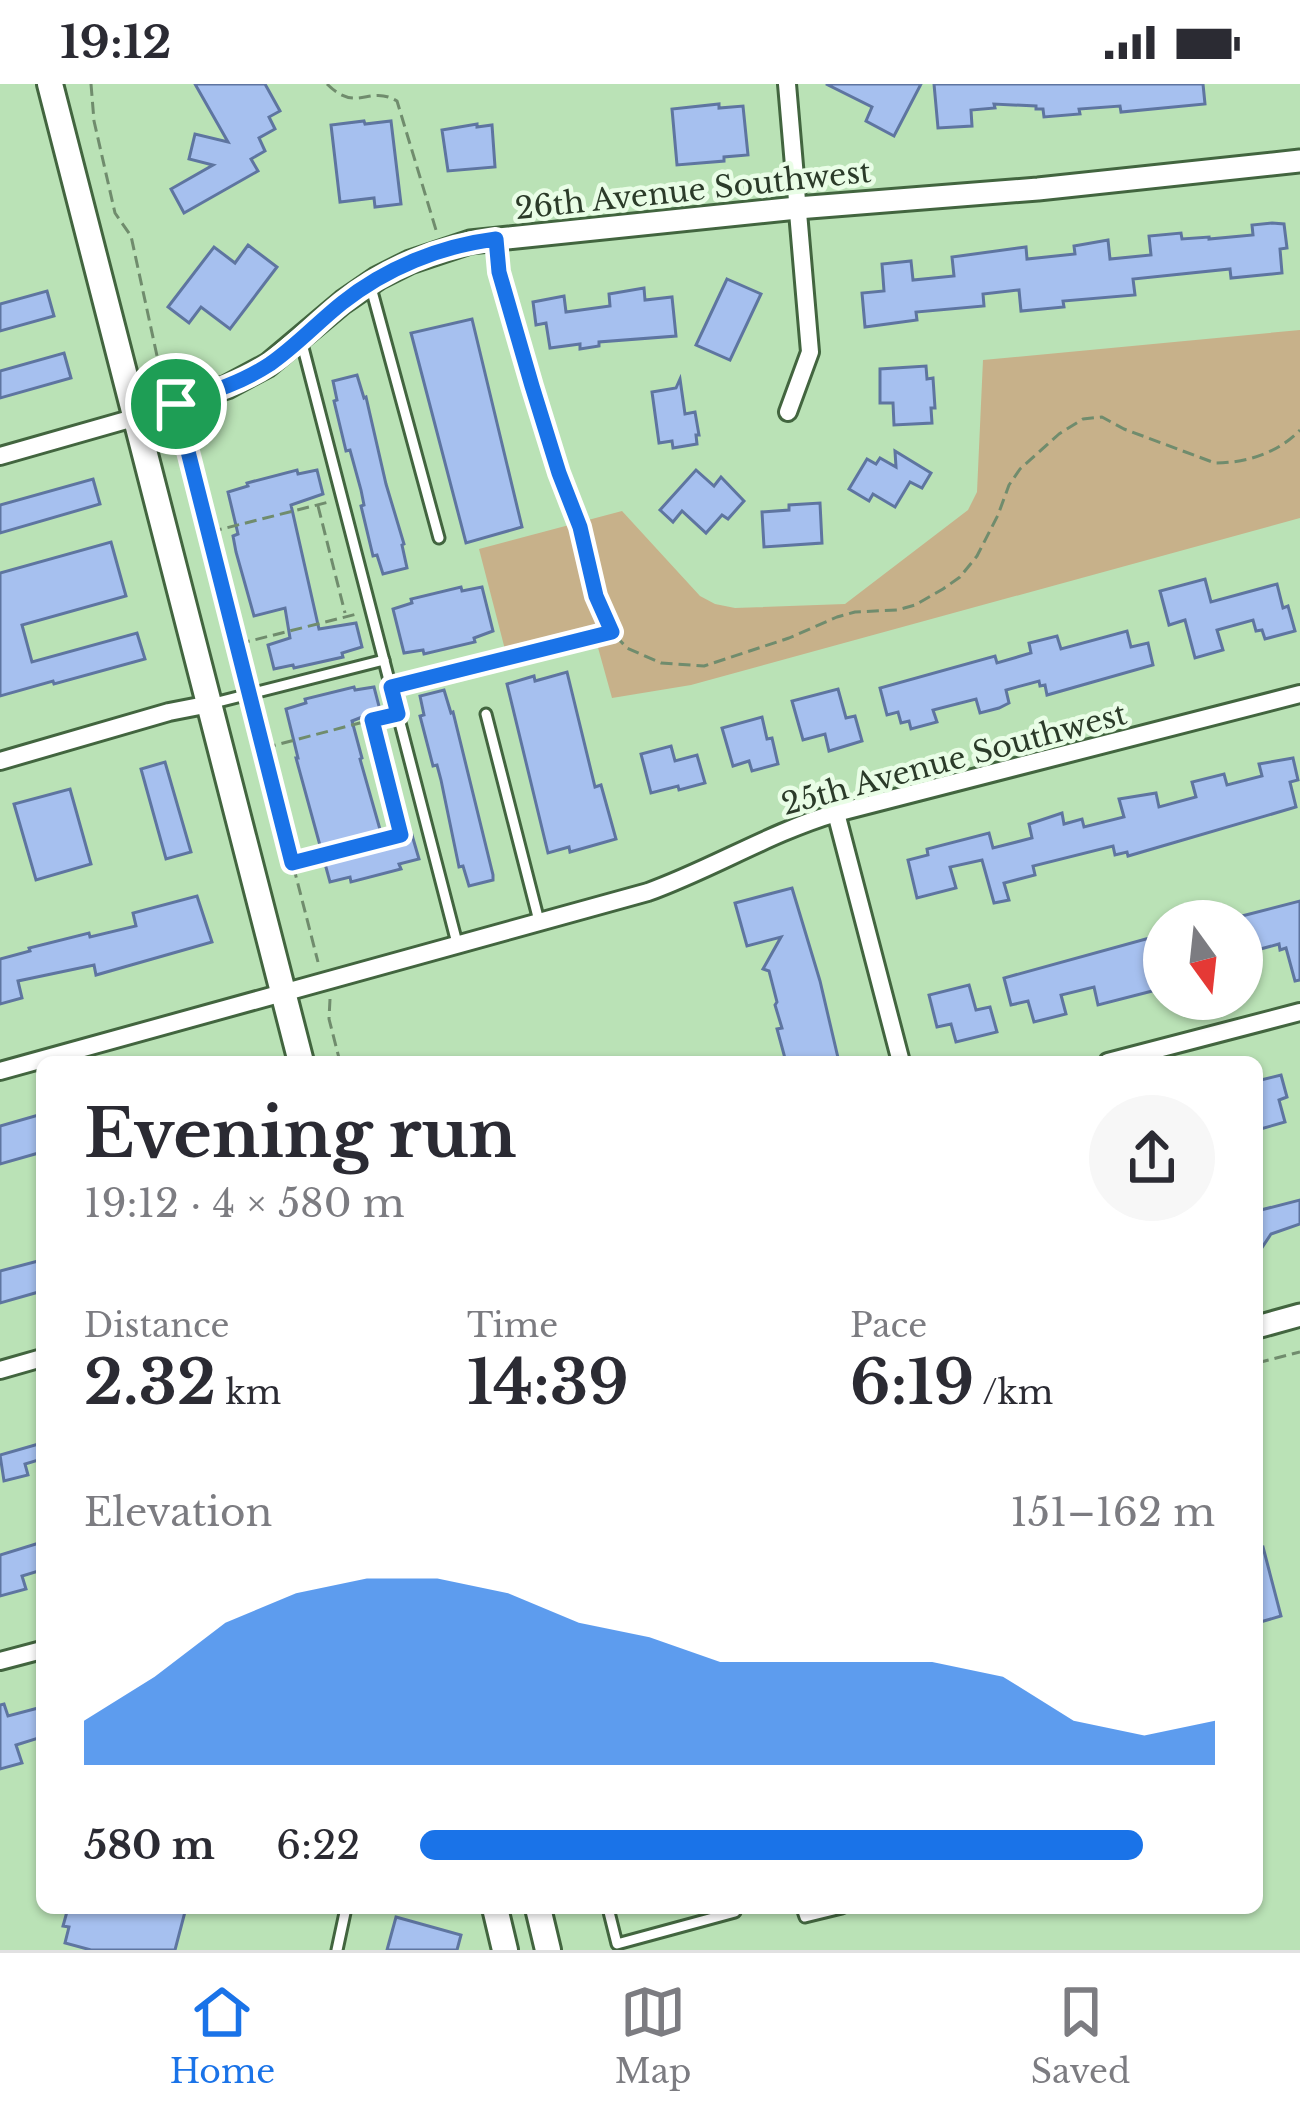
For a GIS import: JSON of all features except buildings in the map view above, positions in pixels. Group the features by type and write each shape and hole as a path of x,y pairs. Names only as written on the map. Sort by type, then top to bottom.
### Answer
{"main road":[{"path":"50,84 299,1056"},
{"path":"497,1914 506,1950"},
{"path":"539,1914 548,1950"}],"street":[{"path":"788,84 810,352 788,412"},
{"name":"26th Avenue Southwest","path":"0,456 227,387 268,365 370,284 442,250 496,239 1300,161"},
{"name":"25th Avenue Southwest","path":"51,1056 683,879 836,813 1300,694"},
{"path":"0,760 210,704"},
{"path":"836,813 900,1056"},
{"path":"1131,1056 1300,1012"},
{"name":"25th Avenue Southwest","path":"0,1070 36,1060"},
{"path":"1263,1325 1300,1315"},
{"path":"0,1370 36,1360"},
{"path":"0,1661 36,1652"}],"lane":[{"path":"370,284 439,538"},
{"path":"301,340 457,943"},
{"path":"210,704 384,660"},
{"path":"486,714 539,921"},
{"path":"337,1950 345,1914"},
{"path":"610,1914 617,1944 728,1914"}],"path":[{"path":"91,84 94,121 115,213 131,236 160,365 169,376 330,999 329,1019 338,1056"},
{"path":"327,84 348,98 378,92 397,101 442,250"},
{"path":"496,239 499,272 559,473 580,527 596,596 612,632 627,648 685,667 704,666 789,638 837,616 915,605 960,577 977,556 1021,469 1082,419 1102,417 1215,463 1278,448 1300,430"},
{"path":"208,533 342,498"},
{"path":"317,504 345,616"},
{"path":"237,644 370,610"},
{"path":"391,687 612,632"},
{"path":"263,748 398,714"},
{"path":"372,720 401,835"},
{"path":"292,863 427,828"},
{"path":"1263,1361 1300,1352"}],"shaded area":[{"path":"1300,330 1300,518 691,685 612,698 597,644 509,665 479,549 622,511 700,596 715,604 735,608 845,604 968,510 977,492 983,360"}],"route":[{"path":"496,239 499,272 532,386 576,513 596,596 612,632 391,687 398,714 372,720 401,835 292,863 176,404 227,387 268,365 378,278 442,250 496,239"}]}
